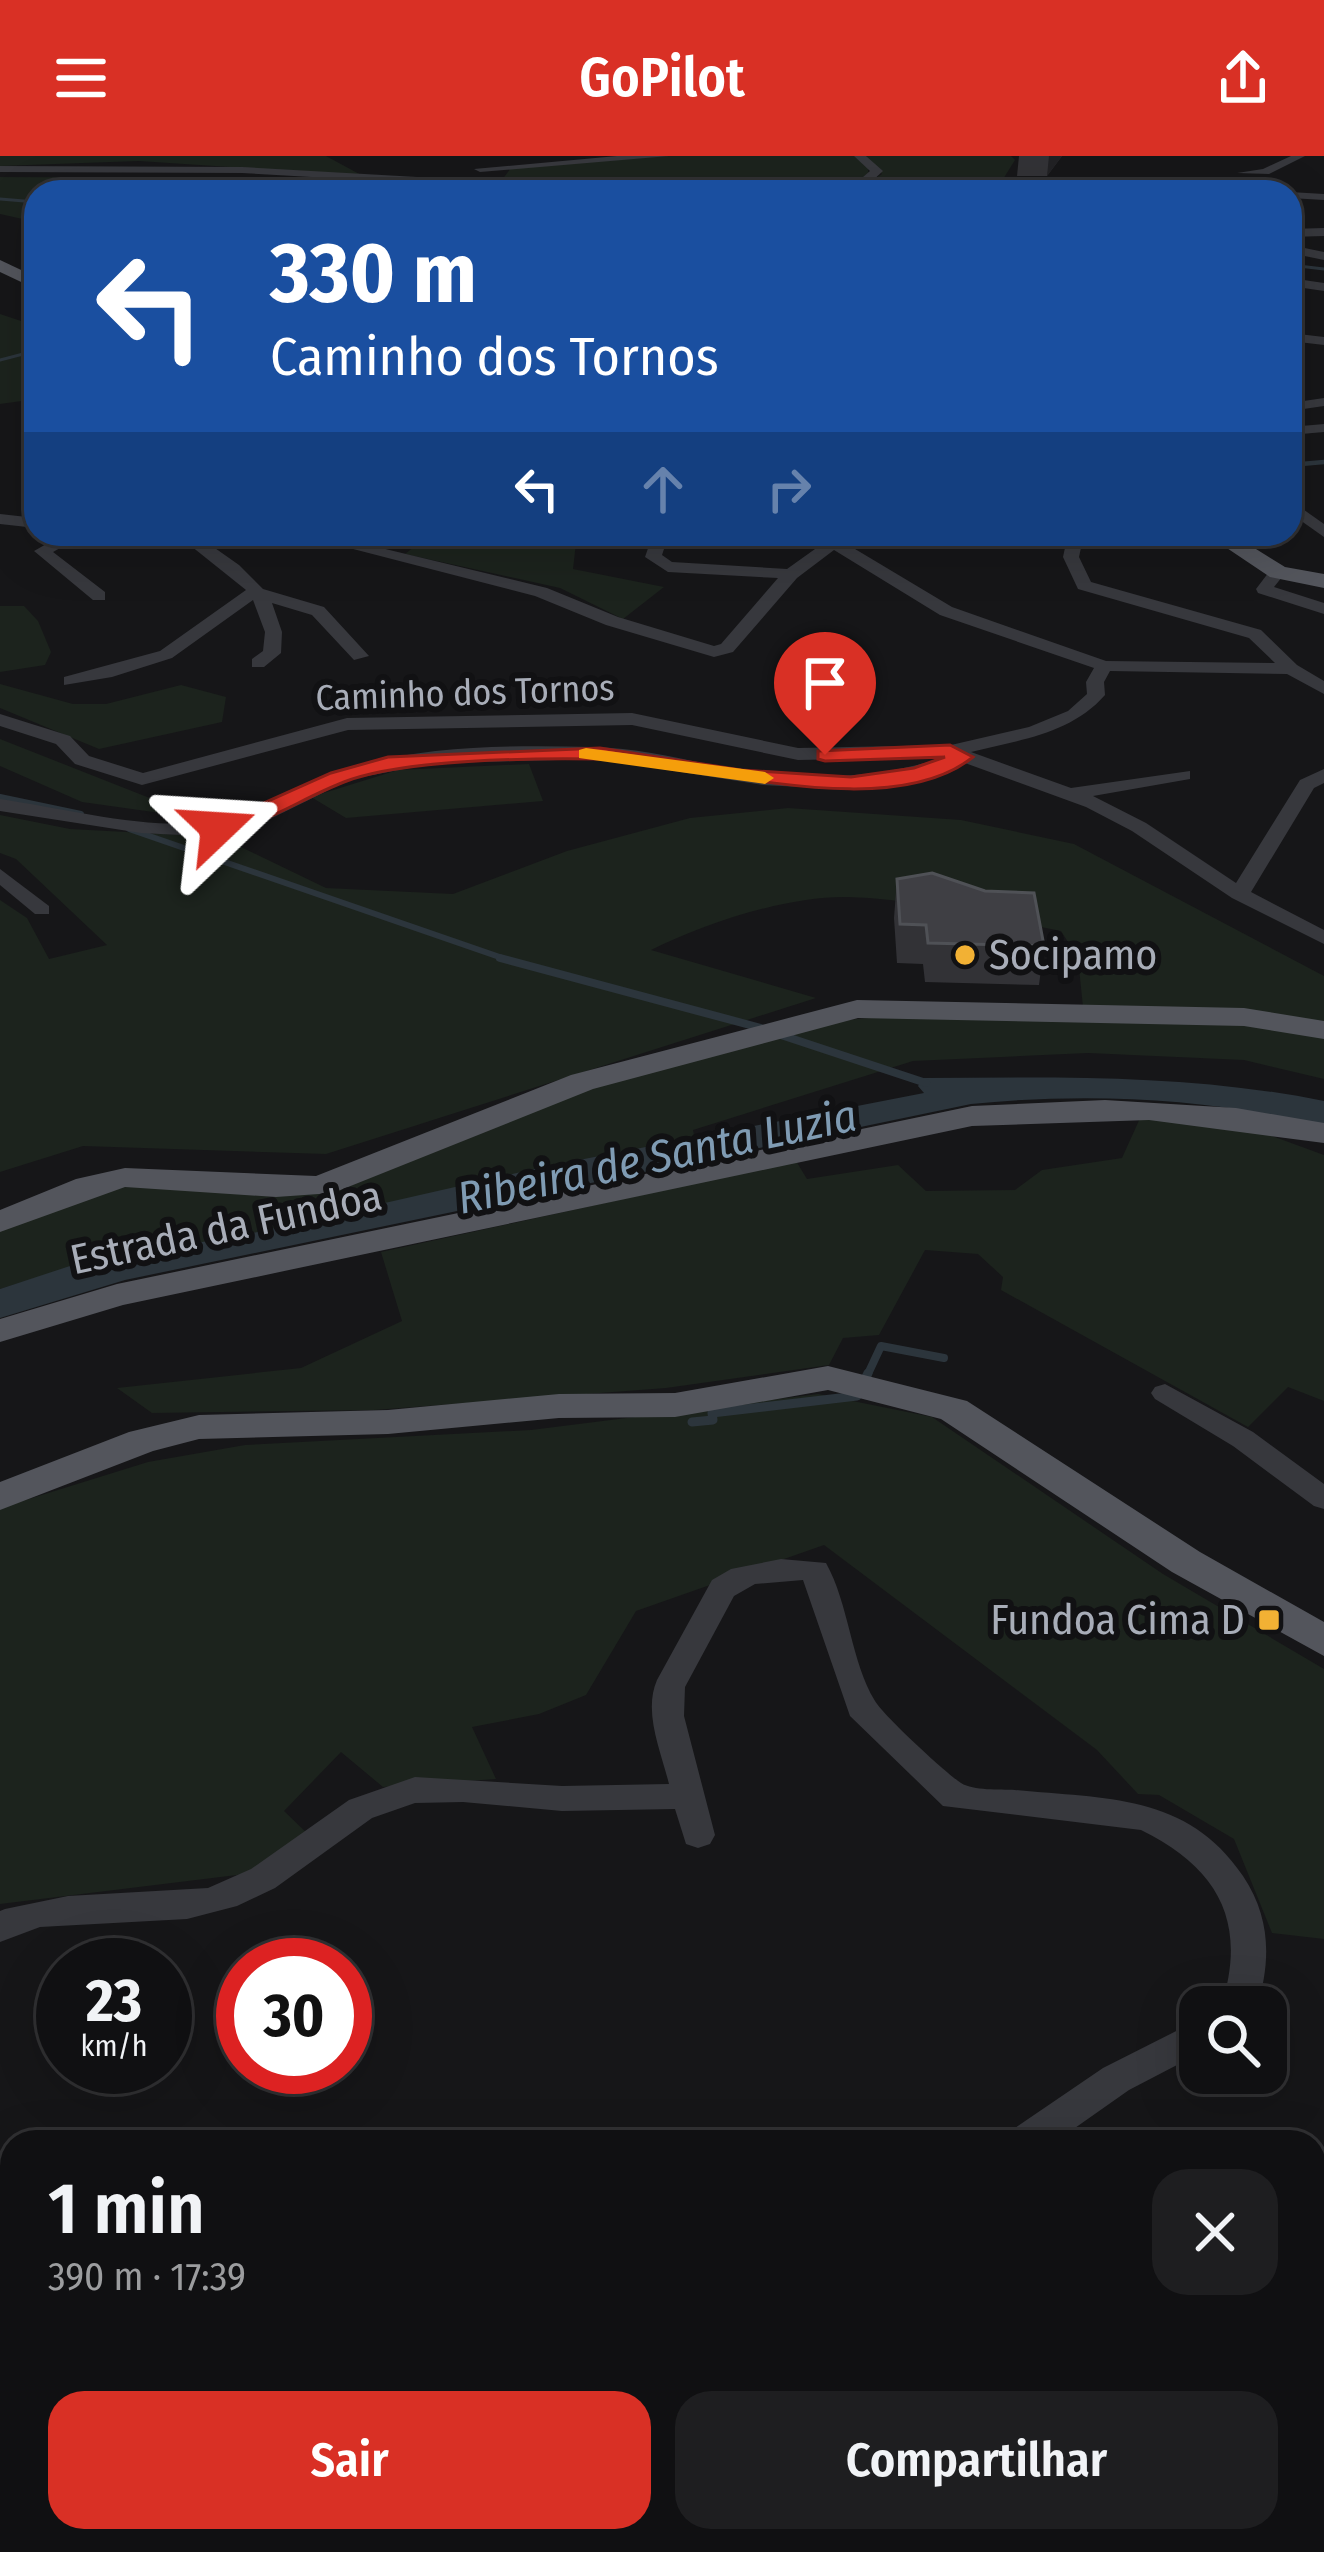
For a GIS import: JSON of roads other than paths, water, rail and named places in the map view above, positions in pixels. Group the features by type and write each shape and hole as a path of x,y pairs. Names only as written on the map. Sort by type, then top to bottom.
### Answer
{"main road":[{"path":"1236,546 1278,572 1324,581"},
{"path":"0,1222 92,1186 142,1176 278,1190 321,1186 582,1082 771,1030 883,1007 1244,1017 1324,1030"},
{"name":"Estrada da Fundoa","path":"0,1331 117,1295 972,1116 1044,1108 1153,1107 1324,1133"},
{"path":"0,1497 142,1441 200,1427 388,1422 559,1406 675,1406 828,1378 954,1410 1186,1562 1324,1641"}],"street":[{"path":"334,156 369,174 364,178"},
{"path":"539,156 562,165"},
{"path":"459,180 475,169 664,156"},
{"path":"859,156 877,171 866,180"},
{"path":"1243,173 1265,172 1300,156"},
{"path":"0,168 213,169 389,180"},
{"path":"52,546 42,551 99,596"},
{"path":"203,546 237,568 274,627 272,653 258,663"},
{"path":"352,546 541,592 705,651 722,651 791,574 829,546"},
{"path":"657,546 653,557 668,567 791,574"},
{"path":"840,546 891,582 946,611 1056,645 1104,666 1291,670"},
{"path":"1073,546 1071,557 1084,585 1255,634 1291,670 1324,689"},
{"path":"1278,572 1264,589 1324,608"},
{"path":"70,681 137,668 183,646 231,604 254,592 317,611 359,656"},
{"path":"0,805 90,821 232,826 338,777 388,763 600,754 741,776 851,783 918,773 957,754 1075,715 1096,695 1095,682 1104,666"},
{"name":"Caminho dos Tornos","path":"0,720 63,740 82,760 142,779 347,724 632,719 798,754 957,754"},
{"path":"957,754 1139,827 1239,894 1324,938"},
{"path":"1066,795 1183,775"},
{"path":"1239,894 1307,784 1324,775"},
{"path":"0,874 42,910"},
{"path":"1165,1393 1243,1439 1324,1499"},
{"path":"698,1834 664,1696 671,1677 693,1651 720,1591 729,1583 785,1570 815,1571 861,1708 955,1797 1146,1816 1171,1827 1227,1872 1248,1921 1248,1986"},
{"path":"0,1928 32,1915 206,1903 236,1893 275,1875 381,1795 422,1789 546,1798 692,1796"},
{"path":"1042,2130 1116,2079 1179,2046"}],"water":[{"name":"Ribeira de Santa Luzia","path":"923,1078 1125,1079 1224,1086 1324,1101 1324,1126 1237,1109 1149,1100 1060,1098 971,1104 125,1280 0,1318 0,1289 76,1264 248,1234 543,1167 924,1093 918,1086"}],"waterway":[{"path":"0,199 24,201"},
{"path":"1302,266 1324,269"},
{"path":"0,360 24,354"},
{"path":"1302,464 1324,462"},
{"path":"0,797 81,814"},
{"path":"129,829 510,961"},
{"path":"500,958 510,961"},
{"path":"510,961 761,1028"},
{"path":"781,1035 926,1083"},
{"path":"867,1376 881,1346 944,1358"},
{"path":"692,1422 713,1420 712,1413 857,1396 868,1373"}],"place":[{"name":"Socipamo","path":"965,955"},
{"name":"Fundoa Cima D","path":"1269,1620"}]}
